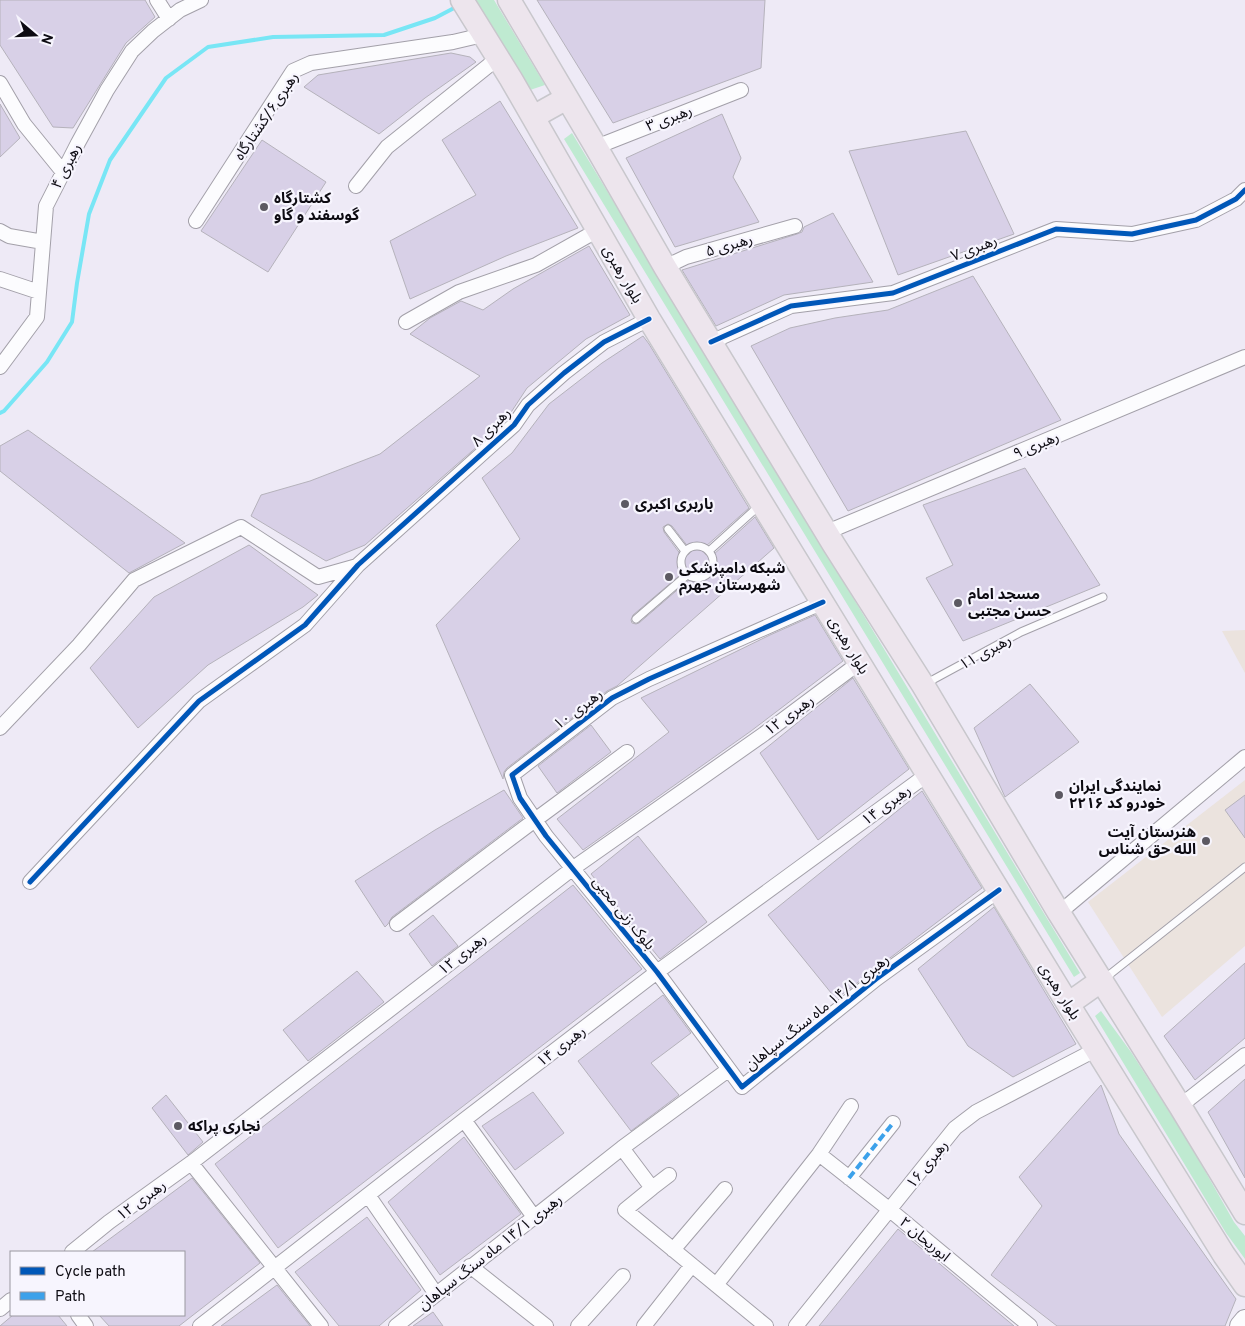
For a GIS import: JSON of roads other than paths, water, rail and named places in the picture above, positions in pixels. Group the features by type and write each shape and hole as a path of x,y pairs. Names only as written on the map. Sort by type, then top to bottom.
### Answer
{"main road":[{"name":"بلوار رهبری","path":"462,0 498,58 649,319 859,664 1218,1247 1245,1285"},
{"path":"509,0 665,267 826,532 923,685 1058,913 1102,980 1245,1213"},
{"path":"533,118 567,98"},
{"path":"1068,1004 1102,980"}],"street":[{"path":"157,0 169,19"},
{"name":"رهبری ۴","path":"0,367 37,317 46,206 107,90 132,51 180,10 201,0"},
{"name":"رهبری۶/کشتارگاه","path":"196,221 293,71 311,63 453,42 482,32"},
{"path":"356,186 387,148 498,58"},
{"path":"0,83 24,124 63,172"},
{"name":"رهبری ۳","path":"596,146 741,90"},
{"name":"رهبری ۷","path":"711,342 791,306 893,293 1056,229 1132,234 1196,220 1236,199 1245,190"},
{"name":"رهبری ۵","path":"665,267 686,257 795,226"},
{"path":"406,322 459,292 536,265 598,230"},
{"path":"0,231 9,236 43,242"},
{"path":"0,279 39,292"},
{"name":"رهبری ۸","path":"30,882 199,701 306,625 358,565 514,425 528,405 564,372 604,342 649,319"},
{"name":"رهبری ۹","path":"826,532 1245,357"},
{"path":"0,728 79,645 134,580 241,527 318,577 358,565"},
{"name":"رهبری ۱۰","path":"572,869 520,798 512,775 612,698 648,679 823,602"},
{"name":"رهبری ۱۲","path":"73,1251 191,1163 572,869 764,734 859,664"},
{"path":"398,924 627,752"},
{"path":"1058,913 1245,757"},
{"name":"رهبری ۱۴","path":"200,1326 657,972 928,774"},
{"name":"بلوک زنی محبی","path":"572,869 657,972"},
{"name":"رهبری ۱۴/۱ ماه سنگ سپاهان","path":"657,972 742,1087 876,979 999,890"},
{"name":"رهبری ۱۶","path":"796,1326 955,1128 976,1112 1096,1049"},
{"path":"1180,1106 1245,1055"},
{"name":"رهبری ۱۴/۱ ماه سنگ سپاهان","path":"396,1326 622,1148 728,1070"},
{"path":"716,1285 819,1154 851,1106"},
{"path":"464,1120 534,1216"},
{"path":"849,1178 893,1123"},
{"path":"622,1148 652,1188"},
{"name":"ابوریحان ۲","path":"819,1154 1030,1326"},
{"path":"191,1163 321,1326"},
{"path":"669,1175 624,1210 762,1325"},
{"path":"673,1250 725,1188"},
{"path":"368,1195 436,1294"},
{"path":"644,1326 692,1265"},
{"path":"470,1266 537,1323"},
{"path":"578,1326 623,1276"},
{"path":"0,1310 10,1301"},
{"path":"1240,1326 1245,1320"}],"lane":[{"path":"709,551 762,503"},
{"path":"668,529 685,551"},
{"path":"695,546 700,546 709,551 713,561 710,572 700,578 687,575 682,569 681,564 685,551 695,546"},
{"path":"636,619 687,575"},
{"name":"رهبری ۱۱","path":"923,685 1021,632 1103,597"},
{"path":"1102,980 1245,867"}],"waterway":[{"path":"0,413 4,411 47,362 72,322 89,214 110,160 166,78 208,47 273,37 384,35 435,18 456,7"}],"place":[{"name":"کشتارگاه گوسفند و گاو","path":"264,207"},
{"name":"باربری اکبری","path":"625,504"},
{"name":"شبکه دامپزشکی شهرستان جهرم","path":"669,577"},
{"name":"مسجد امام حسن مجتبی","path":"958,603"},
{"name":"نمایندگی ایران خودرو کد ۲۲۱۶","path":"1059,795"},
{"name":"هنرستان آیت الله حق شناس","path":"1206,841"},
{"name":"نجاری پراکه","path":"178,1126"}]}
